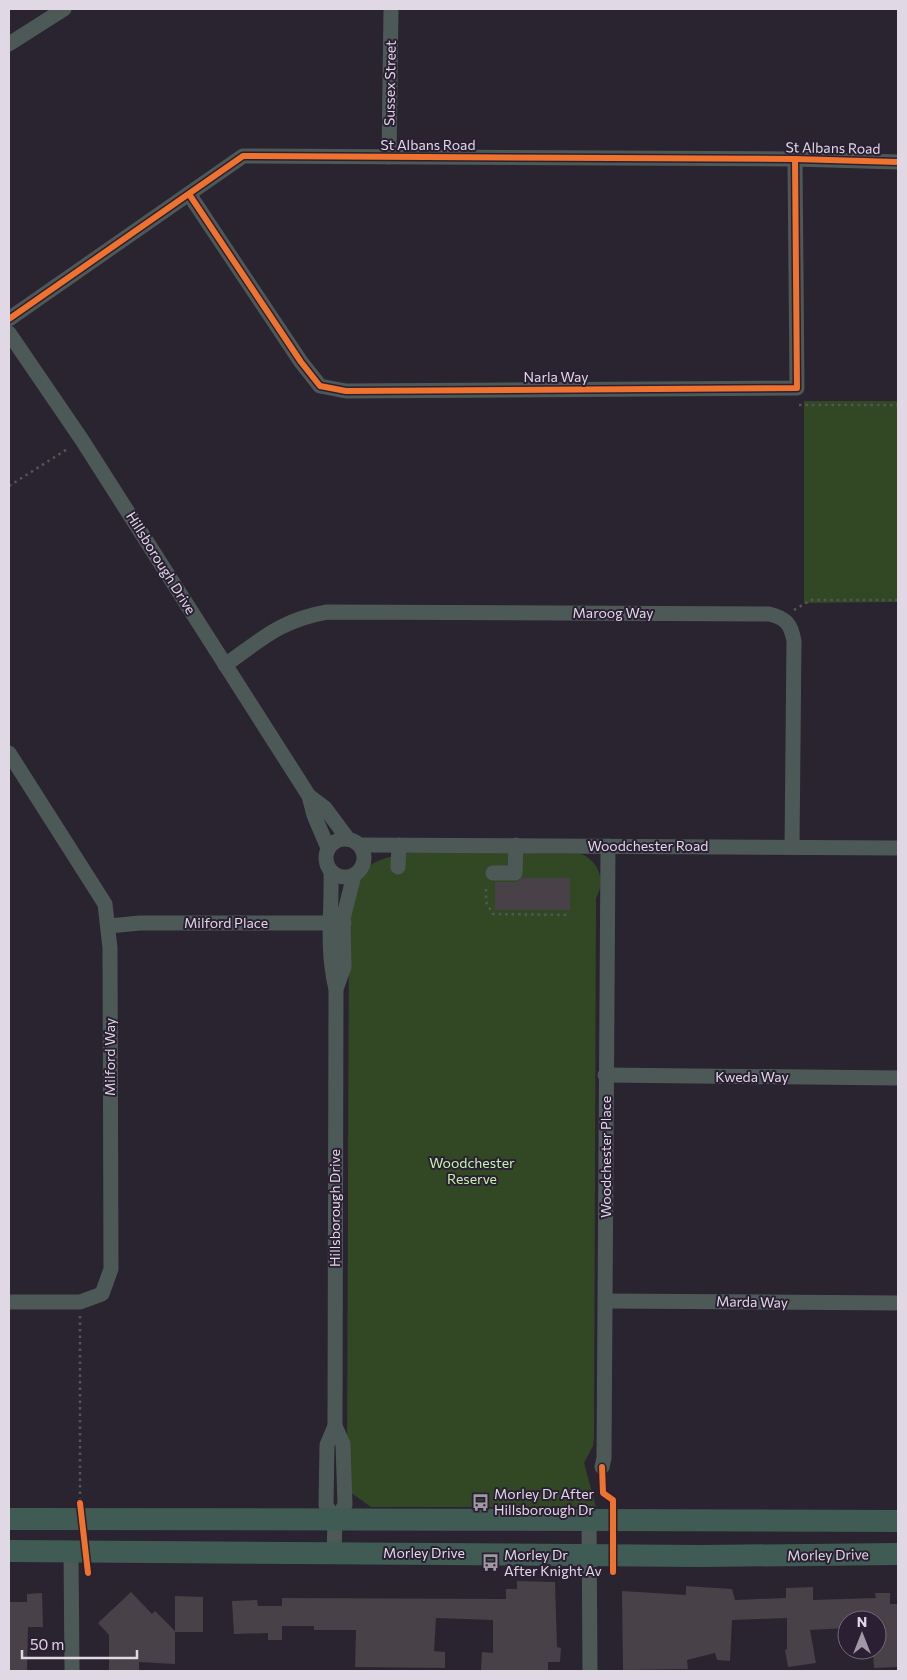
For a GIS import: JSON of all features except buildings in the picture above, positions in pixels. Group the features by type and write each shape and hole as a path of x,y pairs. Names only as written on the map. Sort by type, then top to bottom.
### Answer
{"highway":[{"path":"9,1519 81,1511 335,1521 589,1518 898,1521"},
{"name":"Morley Drive","path":"9,1551 700,1556 898,1554"}],"street":[{"path":"9,44 64,9"},
{"name":"Sussex Street","path":"389,157 391,9"},
{"name":"St Albans Road","path":"9,319 243,156 795,159 898,162"},
{"name":"Narla Way","path":"189,194 300,362 320,386 346,391 797,388 795,159"},
{"name":"Hillsborough Drive","path":"9,333 82,440 309,796 314,815 328,848"},
{"name":"Maroog Way","path":"225,666 282,625 304,616 327,612 770,614 782,617"},
{"path":"782,617 791,626 794,641 792,847"},
{"name":"Milford Way","path":"9,753 105,904 109,926 111,1269 102,1294 80,1302 9,1302"},
{"name":"Hillsborough Drive","path":"309,796 325,808 354,842"},
{"path":"339,839 354,842 364,858 356,873 340,877 331,872 327,866 325,856 328,848 339,839"},
{"name":"Woodchester Road","path":"354,842 399,845 898,848"},
{"path":"398,867 399,845"},
{"name":"Woodchester Road","path":"356,873 379,854 399,845"},
{"path":"494,873 515,873 516,845"},
{"name":"Woodchester Place","path":"602,1467 604,1458 606,1301 605,1075 608,846"},
{"name":"Hillsborough Drive","path":"331,872 336,923 330,966 336,989 335,1426 327,1445 326,1505 335,1521 334,1553"},
{"name":"Hillsborough Drive","path":"336,923 345,905 356,873"},
{"name":"Milford Place","path":"109,926 140,923 336,923"},
{"name":"Kweda Way","path":"605,1075 898,1078"},
{"name":"Marda Way","path":"606,1301 898,1304"},
{"path":"589,1518 591,1554 590,1671"},
{"path":"71,1551 72,1671"}],"path":[{"path":"799,405 898,405"},
{"path":"9,486 82,440"},
{"path":"782,617 811,600 898,600"},
{"path":"486,889 486,902 493,914 568,915"},
{"path":"80,1302 81,1511"}],"green space":[{"path":"804,401 898,401 898,602 804,603"},
{"name":"Woodchester Reserve","path":"421,851 581,854 592,861 599,872 600,885 596,898 594,1438 593,1446 584,1463 596,1507 371,1507 350,1492 347,1480 349,905 353,885 358,876 373,863 392,856"}],"cycle path":[{"path":"9,319 243,156 795,159 898,162"},
{"path":"189,194 301,362 320,386 346,391 797,388 795,159"},
{"path":"602,1467 603,1493 613,1500 613,1572"},
{"path":"80,1503 88,1573"}],"place":[{"name":"Morley Dr After Hillsborough Dr","path":"480,1502"},
{"name":"Morley Dr After Knight Av","path":"490,1563"}]}
